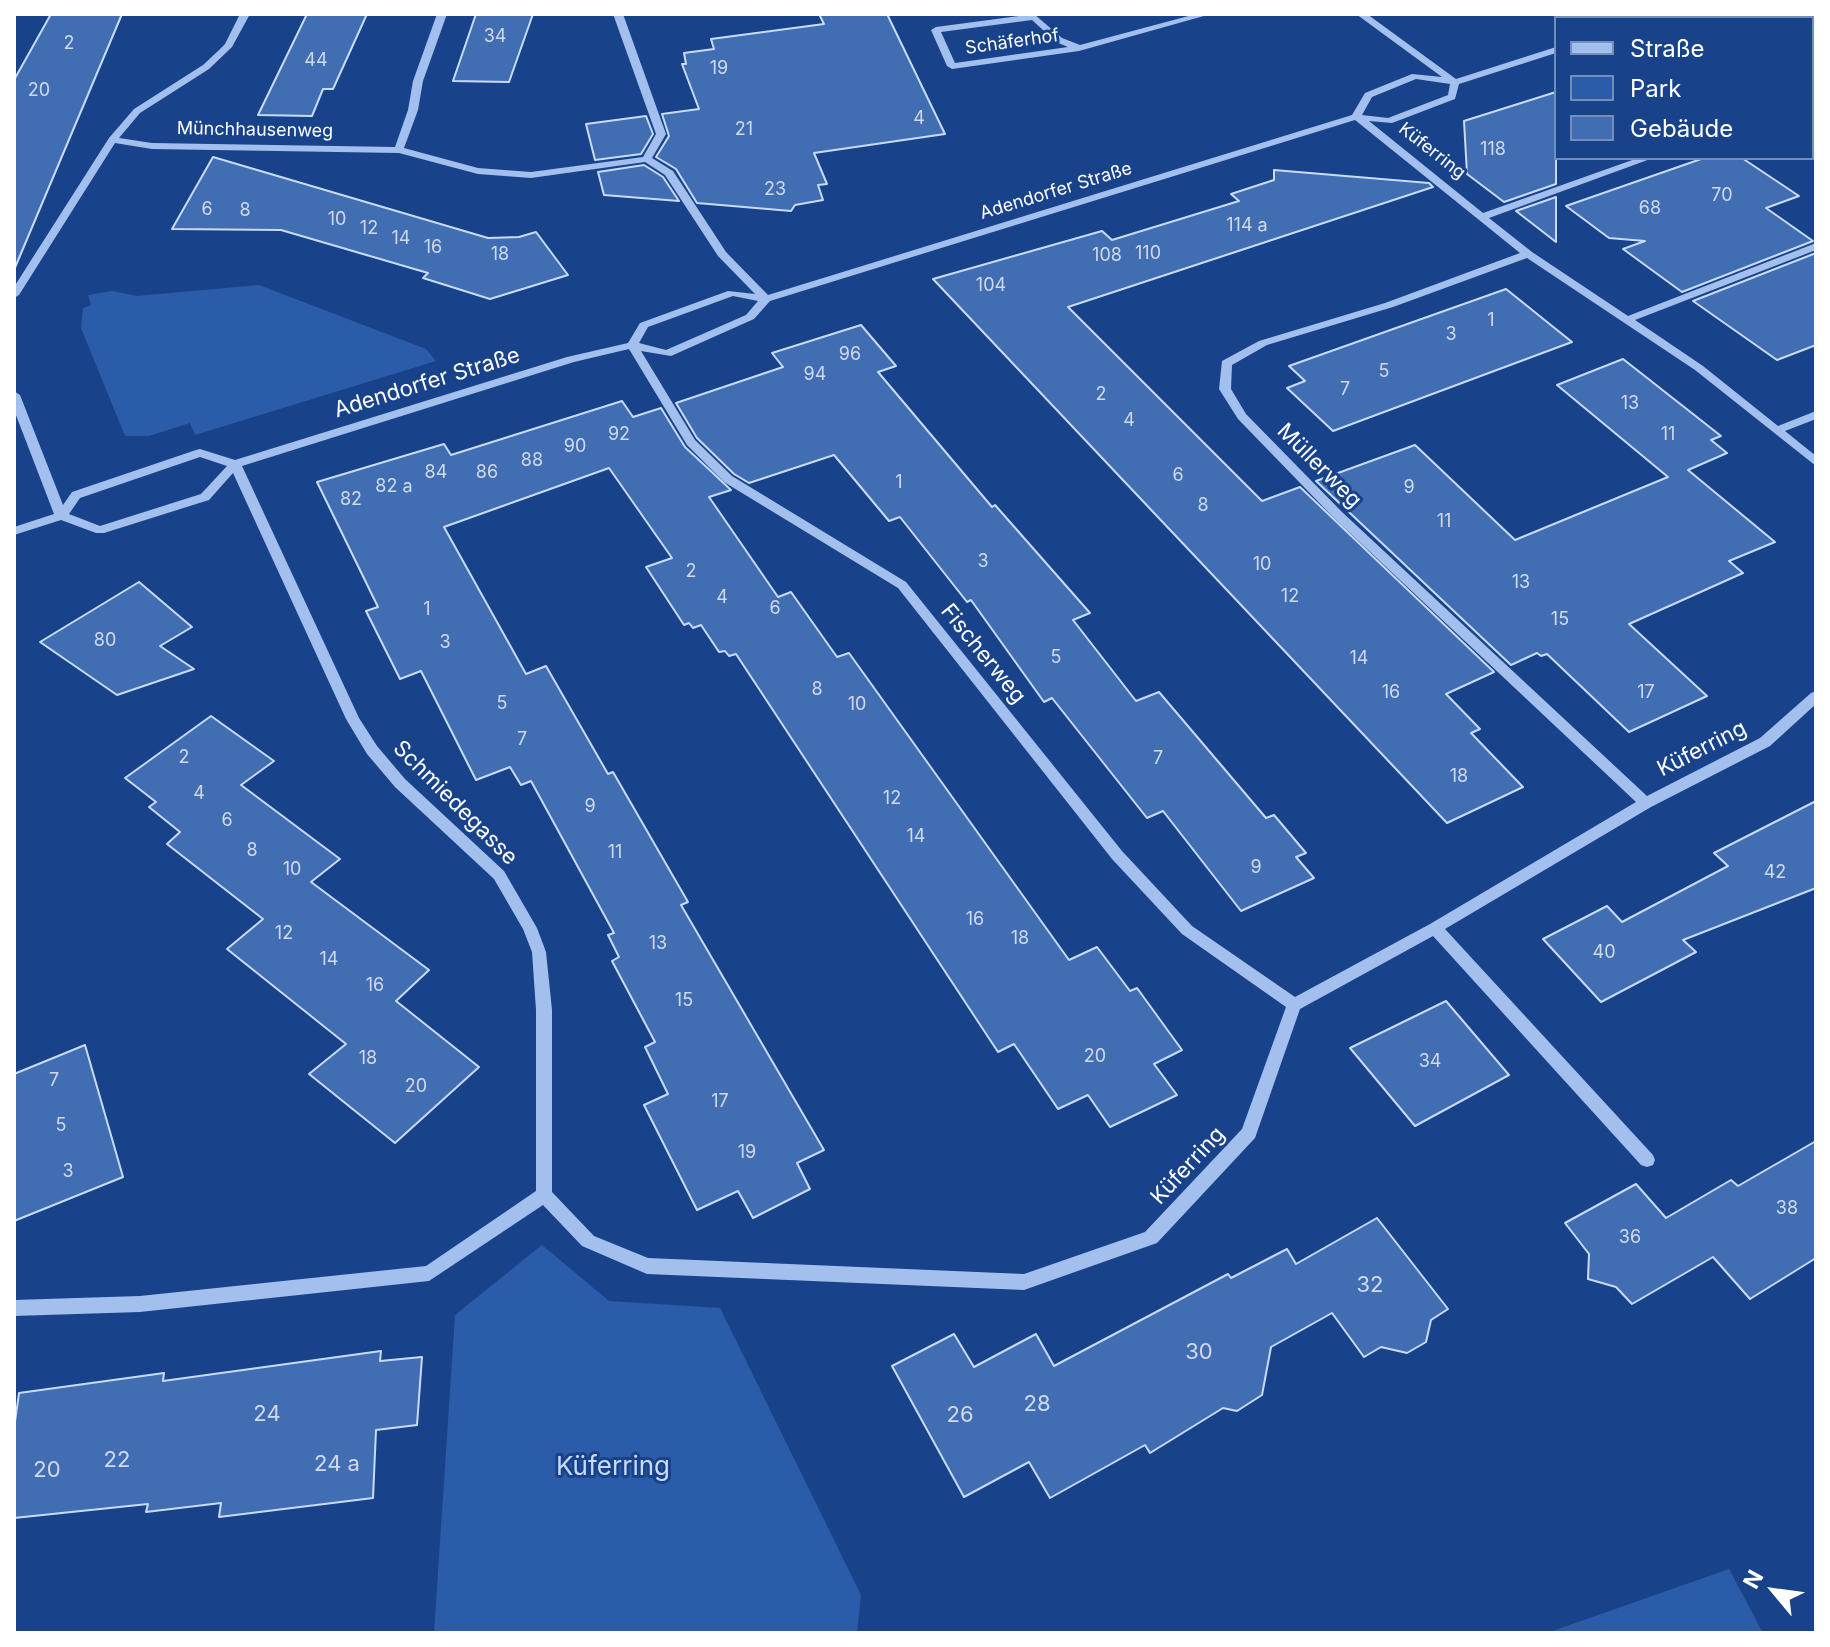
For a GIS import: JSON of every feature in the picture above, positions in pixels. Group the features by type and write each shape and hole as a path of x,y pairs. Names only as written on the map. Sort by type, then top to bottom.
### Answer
{"street":[{"name":"Münchhausenweg","path":"14,295 112,140 137,111 221,53 229,45 245,14"},
{"path":"399,150 413,110 418,81 442,14"},
{"path":"618,14 661,134 647,159 669,173 722,254 766,299"},
{"name":"Schäferhof","path":"1079,48 1059,40 1034,17 936,30 952,66 1079,48 1206,14"},
{"path":"1361,14 1455,82"},
{"name":"Adendorfer Straße","path":"1356,117 1368,95 1415,76 1455,82 1554,51"},
{"name":"Adendorfer Straße","path":"632,345 644,325 732,293 766,299 1356,117 1389,121 1452,97 1455,82"},
{"name":"Küferring","path":"1356,117 1528,254 1629,319 1816,462"},
{"name":"Münchhausenweg","path":"112,140 152,146 399,150 478,171 531,175 647,159"},
{"path":"1484,216 1642,160"},
{"path":"1629,319 1816,246"},
{"name":"Müllerweg","path":"1528,254 1389,305 1263,343 1226,363 1225,389 1242,416 1338,515 1646,803"},
{"name":"Adendorfer Straße","path":"235,464 571,359 632,345 667,354 750,317 766,299"},
{"name":"Fischerweg","path":"632,345 691,442 728,479 902,585 1117,855 1187,930 1294,1005"},
{"path":"14,395 61,516 100,530 205,497 235,464 200,453 76,495 61,516 14,531"},
{"path":"1778,430 1816,415"},
{"name":"Schmiedegasse","path":"235,464 336,687 359,730 400,783 499,875 530,928 539,952 544,1010 544,1195"},
{"name":"Küferring","path":"544,1195 588,1241 647,1266 1024,1282 1151,1238 1249,1133 1294,1005 1435,928 1646,803 1765,742 1816,696"},
{"path":"1435,928 1647,1160"},
{"path":"14,1308 140,1304 429,1273 544,1195"}],"green space":[{"path":"259,285 426,349 436,361 195,435 190,423 149,436 125,436 81,328 83,308 91,305 88,295 112,291 137,296"},
{"name":"Küferring","path":"542,1245 609,1301 720,1308 861,1595 857,1633 434,1633 455,1315"},
{"path":"1729,1569 1763,1633 1547,1633"}],"building":[{"path":"51,14 122,14 14,270 14,80"},
{"path":"307,14 367,14 333,89 323,89 312,116 258,115"},
{"path":"476,14 533,14 509,82 453,81"},
{"path":"819,14 887,14 945,134 814,153 827,184 818,185 823,200 795,205 791,211 697,203 676,169 656,157 669,136 662,114 699,109 682,64 686,64 684,53 714,49 711,39 824,24"},
{"path":"1554,93 1556,184 1504,202 1467,174 1464,121"},
{"path":"646,116 653,134 641,154 595,160 586,124"},
{"path":"213,157 488,238 519,237 536,232 568,275 490,299 423,278 428,273 281,230 172,229"},
{"path":"1698,160 1745,160 1799,196 1766,208 1813,241 1682,292 1623,249 1645,241 1609,238 1566,206"},
{"path":"644,165 663,177 679,201 604,195 598,172"},
{"path":"1274,170 1429,183 1433,187 1068,307 1262,501 1300,487 1494,672 1446,694 1480,729 1471,733 1523,787 1447,823 933,279 1102,231 1112,240 1239,201 1231,194 1274,180"},
{"path":"1556,197 1556,242 1516,211"},
{"path":"1816,253 1816,345 1777,360 1693,301"},
{"path":"1506,289 1572,342 1333,431 1287,388 1305,381 1289,366"},
{"path":"861,325 896,366 878,372 992,507 995,505 1090,613 1073,620 1136,701 1159,692 1266,818 1274,815 1306,853 1296,857 1314,878 1241,911 1163,811 1147,818 1052,698 1044,702 971,600 967,602 900,517 889,521 834,455 749,483 734,474 697,438 676,403 783,367 772,353"},
{"path":"1623,359 1721,436 1711,440 1727,453 1688,470 1775,542 1729,561 1743,573 1629,624 1707,696 1629,732 1547,654 1541,656 1537,653 1511,665 1316,481 1415,445 1515,540 1668,477 1557,385"},
{"path":"622,401 633,417 661,408 685,447 731,490 709,497 778,597 791,592 837,657 849,653 1069,960 1097,947 1130,991 1137,988 1182,1050 1154,1064 1177,1095 1110,1127 1088,1095 1058,1109 1014,1044 998,1052 736,654 729,656 725,651 719,652 701,625 693,628 689,623 684,625 646,567 672,558 609,468 444,527 526,674 546,666 608,774 613,772 688,902 681,905 824,1150 797,1163 810,1189 753,1218 738,1191 697,1210 644,1105 668,1094 645,1047 655,1042 612,961 619,957 608,935 614,933 531,781 521,785 510,767 476,780 421,671 400,679 366,611 378,607 317,482 444,444 451,455"},
{"path":"139,582 192,627 160,646 194,669 117,695 40,642"},
{"path":"211,716 274,761 241,785 340,859 311,882 429,970 396,1001 479,1067 395,1143 309,1074 346,1044 227,949 263,919 167,844 180,832 149,807 156,802 125,778"},
{"path":"1816,801 1816,888 1683,940 1696,952 1601,1002 1543,939 1607,906 1622,922 1728,866 1714,853"},
{"path":"1446,1001 1509,1075 1415,1126 1350,1048"},
{"path":"85,1045 123,1177 14,1221 14,1074"},
{"path":"1816,1141 1816,1258 1750,1299 1713,1257 1632,1304 1616,1287 1588,1279 1589,1254 1565,1223 1636,1184 1666,1218 1731,1180 1738,1186"},
{"path":"1377,1218 1448,1309 1431,1320 1426,1342 1407,1353 1381,1347 1364,1357 1332,1313 1271,1347 1262,1395 1237,1411 1223,1408 1150,1453 1145,1445 1050,1498 1029,1462 964,1497 892,1366 954,1334 974,1367 1036,1334 1054,1366 1228,1274 1231,1278 1287,1249 1296,1264"},
{"path":"381,1351 380,1361 422,1357 417,1425 376,1430 373,1498 219,1517 221,1503 146,1512 148,1504 14,1518 14,1429 19,1393 164,1373 163,1381"}]}
